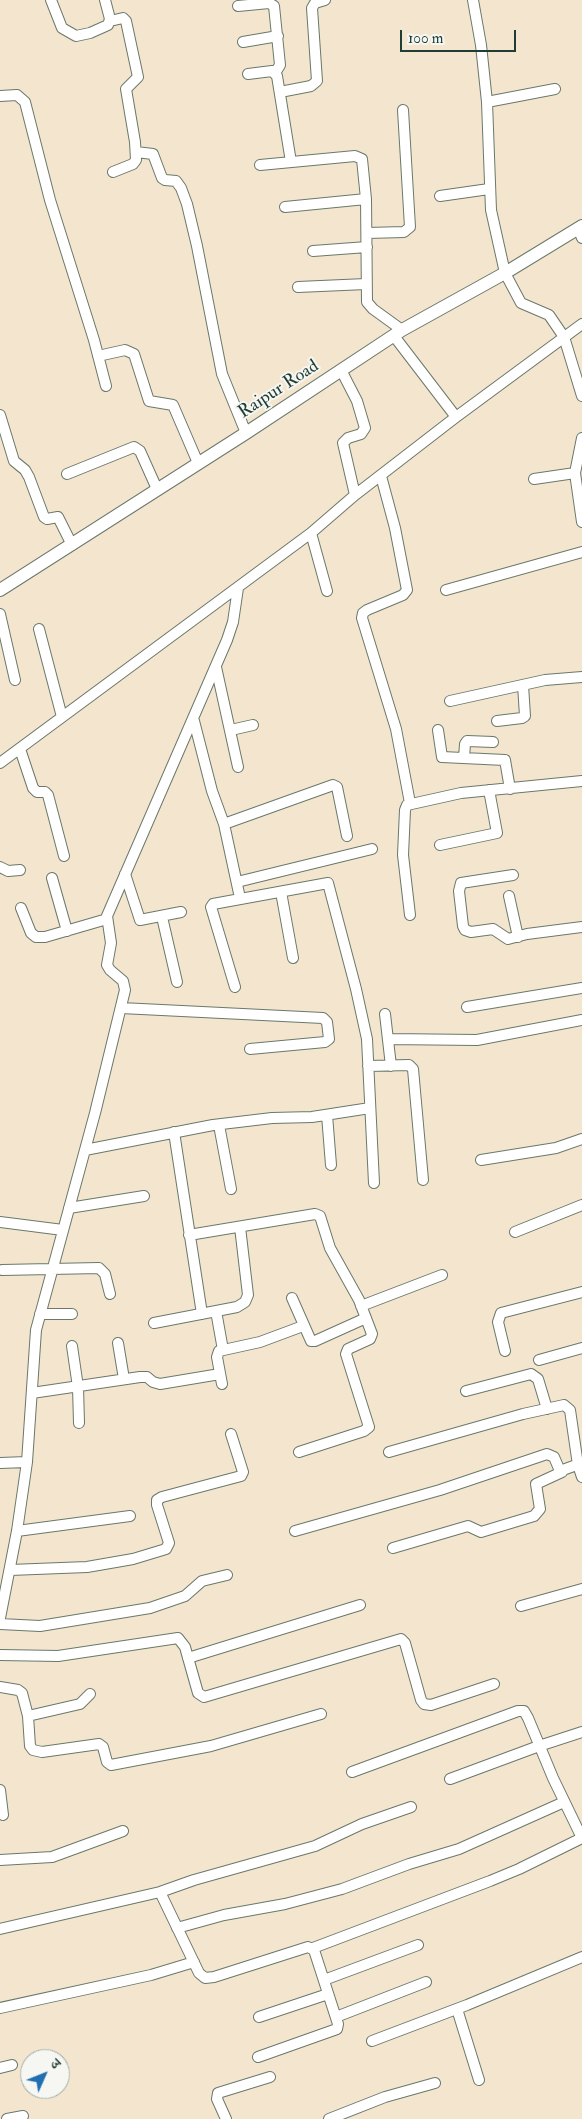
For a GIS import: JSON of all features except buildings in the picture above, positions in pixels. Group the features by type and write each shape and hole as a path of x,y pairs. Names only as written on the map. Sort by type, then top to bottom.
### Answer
{"main road":[{"name":"Raipur Road","path":"0,590 246,433 398,333 581,231"}],"street":[{"path":"51,0 60,24 71,34 82,35 90,33 105,27 110,21 123,18 127,24 138,77 126,89 136,160 133,164 113,172"},
{"path":"104,0 110,21"},
{"path":"280,92 310,86 317,81 312,8 315,3 325,0"},
{"path":"473,0 481,45 487,102 491,210 505,273 519,301 525,306 549,315 564,337 582,396"},
{"path":"238,6 272,4 276,11 280,66 275,73"},
{"path":"243,42 278,36"},
{"path":"248,74 269,70 275,73 280,92 291,162"},
{"path":"487,102 554,89"},
{"path":"0,96 17,95 25,102 50,200 106,386"},
{"path":"367,233 404,232 410,227 403,110"},
{"path":"136,152 154,154 162,178 176,181 181,188 187,204 197,246 222,374 246,433"},
{"path":"260,165 358,156 364,161 367,233 366,298 369,306 398,333 456,417"},
{"path":"440,196 489,189"},
{"path":"285,207 366,199"},
{"path":"313,251 367,246"},
{"path":"298,287 366,284"},
{"path":"0,764 311,533 355,495 456,417 582,324"},
{"path":"98,356 125,350 134,354 149,401 173,405 198,463"},
{"path":"341,370 356,401 364,428 361,434 348,438 343,443 355,495"},
{"path":"0,415 2,429 14,460 29,477 44,517 47,519 58,516 72,544"},
{"path":"582,438 575,473 582,522"},
{"path":"67,474 134,447 140,451 156,490"},
{"path":"534,479 575,473"},
{"path":"381,476 395,528 406,590 403,595 366,610 363,612 362,618 396,730 410,803"},
{"path":"311,533 327,591"},
{"path":"446,590 582,552"},
{"path":"0,1618 17,1531 27,1462 34,1340 85,1150 125,990 125,984 110,970 108,964 111,943 107,919 109,910 194,721 216,667 233,622 238,588"},
{"path":"0,614 16,680"},
{"path":"39,628 62,717"},
{"path":"216,667 238,767"},
{"path":"450,701 523,684 582,677"},
{"path":"497,721 525,716 523,684"},
{"path":"194,721 212,790 224,824 240,898"},
{"path":"231,730 253,725"},
{"path":"438,730 442,757 504,760 510,789"},
{"path":"464,758 467,741 493,742"},
{"path":"20,749 33,788 37,792 45,792 48,795 64,856"},
{"path":"410,915 403,855 406,807 410,803 460,793 582,781"},
{"path":"224,824 335,785 348,836"},
{"path":"440,845 497,833 489,790"},
{"path":"237,882 372,849"},
{"path":"0,868 8,871 20,870"},
{"path":"125,874 139,919 143,921 181,912"},
{"path":"513,875 460,884 459,890 465,930 471,932 490,928 504,938 582,927"},
{"path":"52,878 67,931"},
{"path":"235,987 211,907 214,903 281,892 326,882 330,885 367,1039 374,1183"},
{"path":"281,892 293,958"},
{"path":"508,896 518,937"},
{"path":"21,908 31,933 36,937 45,937 107,919"},
{"path":"162,917 176,982"},
{"path":"467,1007 582,988"},
{"path":"121,1008 323,1018 327,1022 329,1039 325,1042 250,1049"},
{"path":"385,1014 391,1066"},
{"path":"388,1039 477,1040 582,1020"},
{"path":"368,1066 408,1065 414,1072 423,1180"},
{"path":"85,1150 219,1125 327,1115 370,1108"},
{"path":"327,1115 331,1165"},
{"path":"219,1125 231,1189"},
{"path":"174,1132 202,1314"},
{"path":"481,1160 556,1148 582,1139"},
{"path":"69,1208 144,1196"},
{"path":"515,1232 582,1205"},
{"path":"189,1235 318,1214 332,1253 361,1306 371,1337 348,1349 346,1354 369,1425 364,1432 298,1452"},
{"path":"0,1222 63,1230"},
{"path":"154,1323 237,1307 247,1299 240,1227"},
{"path":"2,1270 101,1269 105,1274 110,1294"},
{"path":"361,1306 442,1275"},
{"path":"505,1351 498,1322 501,1313 582,1292"},
{"path":"292,1298 308,1338 312,1341 366,1318"},
{"path":"216,1311 223,1350"},
{"path":"40,1314 72,1314"},
{"path":"32,1393 144,1377 160,1384 221,1379 217,1354 223,1350 260,1342 303,1326"},
{"path":"118,1342 124,1379"},
{"path":"72,1346 78,1387 79,1423"},
{"path":"540,1360 582,1348"},
{"path":"466,1392 531,1374 538,1379 547,1409"},
{"path":"389,1452 523,1414 564,1405 569,1408 582,1477"},
{"path":"10,1570 86,1567 126,1560 166,1549 169,1543 156,1505 157,1500 241,1476 243,1472 232,1434"},
{"path":"294,1531 431,1493 546,1454 554,1457 558,1468 562,1472"},
{"path":"0,1463 27,1462"},
{"path":"393,1548 468,1526 484,1531 534,1516 540,1509 536,1484 580,1464"},
{"path":"17,1531 130,1516"},
{"path":"0,1624 40,1626 150,1608 186,1596 202,1581 227,1575"},
{"path":"521,1606 582,1589"},
{"path":"188,1658 360,1605"},
{"path":"0,1655 58,1656 175,1638 182,1642 198,1692 204,1697 398,1639 405,1643 421,1700 424,1704 431,1705 494,1684"},
{"path":"0,1687 18,1690 22,1693 28,1716 30,1746 32,1750 42,1752 99,1744 103,1747 106,1762 111,1765 211,1746 320,1714"},
{"path":"28,1716 77,1704 90,1694"},
{"path":"160,1892 194,1962 202,1976 208,1978 308,1947 313,1948 505,1875 582,1838 524,1711 518,1711 352,1772"},
{"path":"450,1778 582,1732"},
{"path":"0,1790 4,1815"},
{"path":"178,1928 224,1915 285,1904 342,1889 409,1864 459,1849 564,1802"},
{"path":"0,1929 160,1892 194,1880 315,1846 362,1824 411,1808"},
{"path":"0,1860 52,1857 123,1831"},
{"path":"324,1980 418,1946"},
{"path":"258,2057 336,2030 338,2024 313,1948"},
{"path":"372,2041 582,1957"},
{"path":"0,2008 151,1975 194,1962"},
{"path":"336,2017 426,1982"},
{"path":"259,2017 328,1994"},
{"path":"457,2008 479,2080"},
{"path":"0,2068 12,2065"},
{"path":"226,2119 218,2099 218,2094 270,2076"},
{"path":"329,2119 385,2097 435,2083"},
{"path":"7,2119 23,2116"}]}
